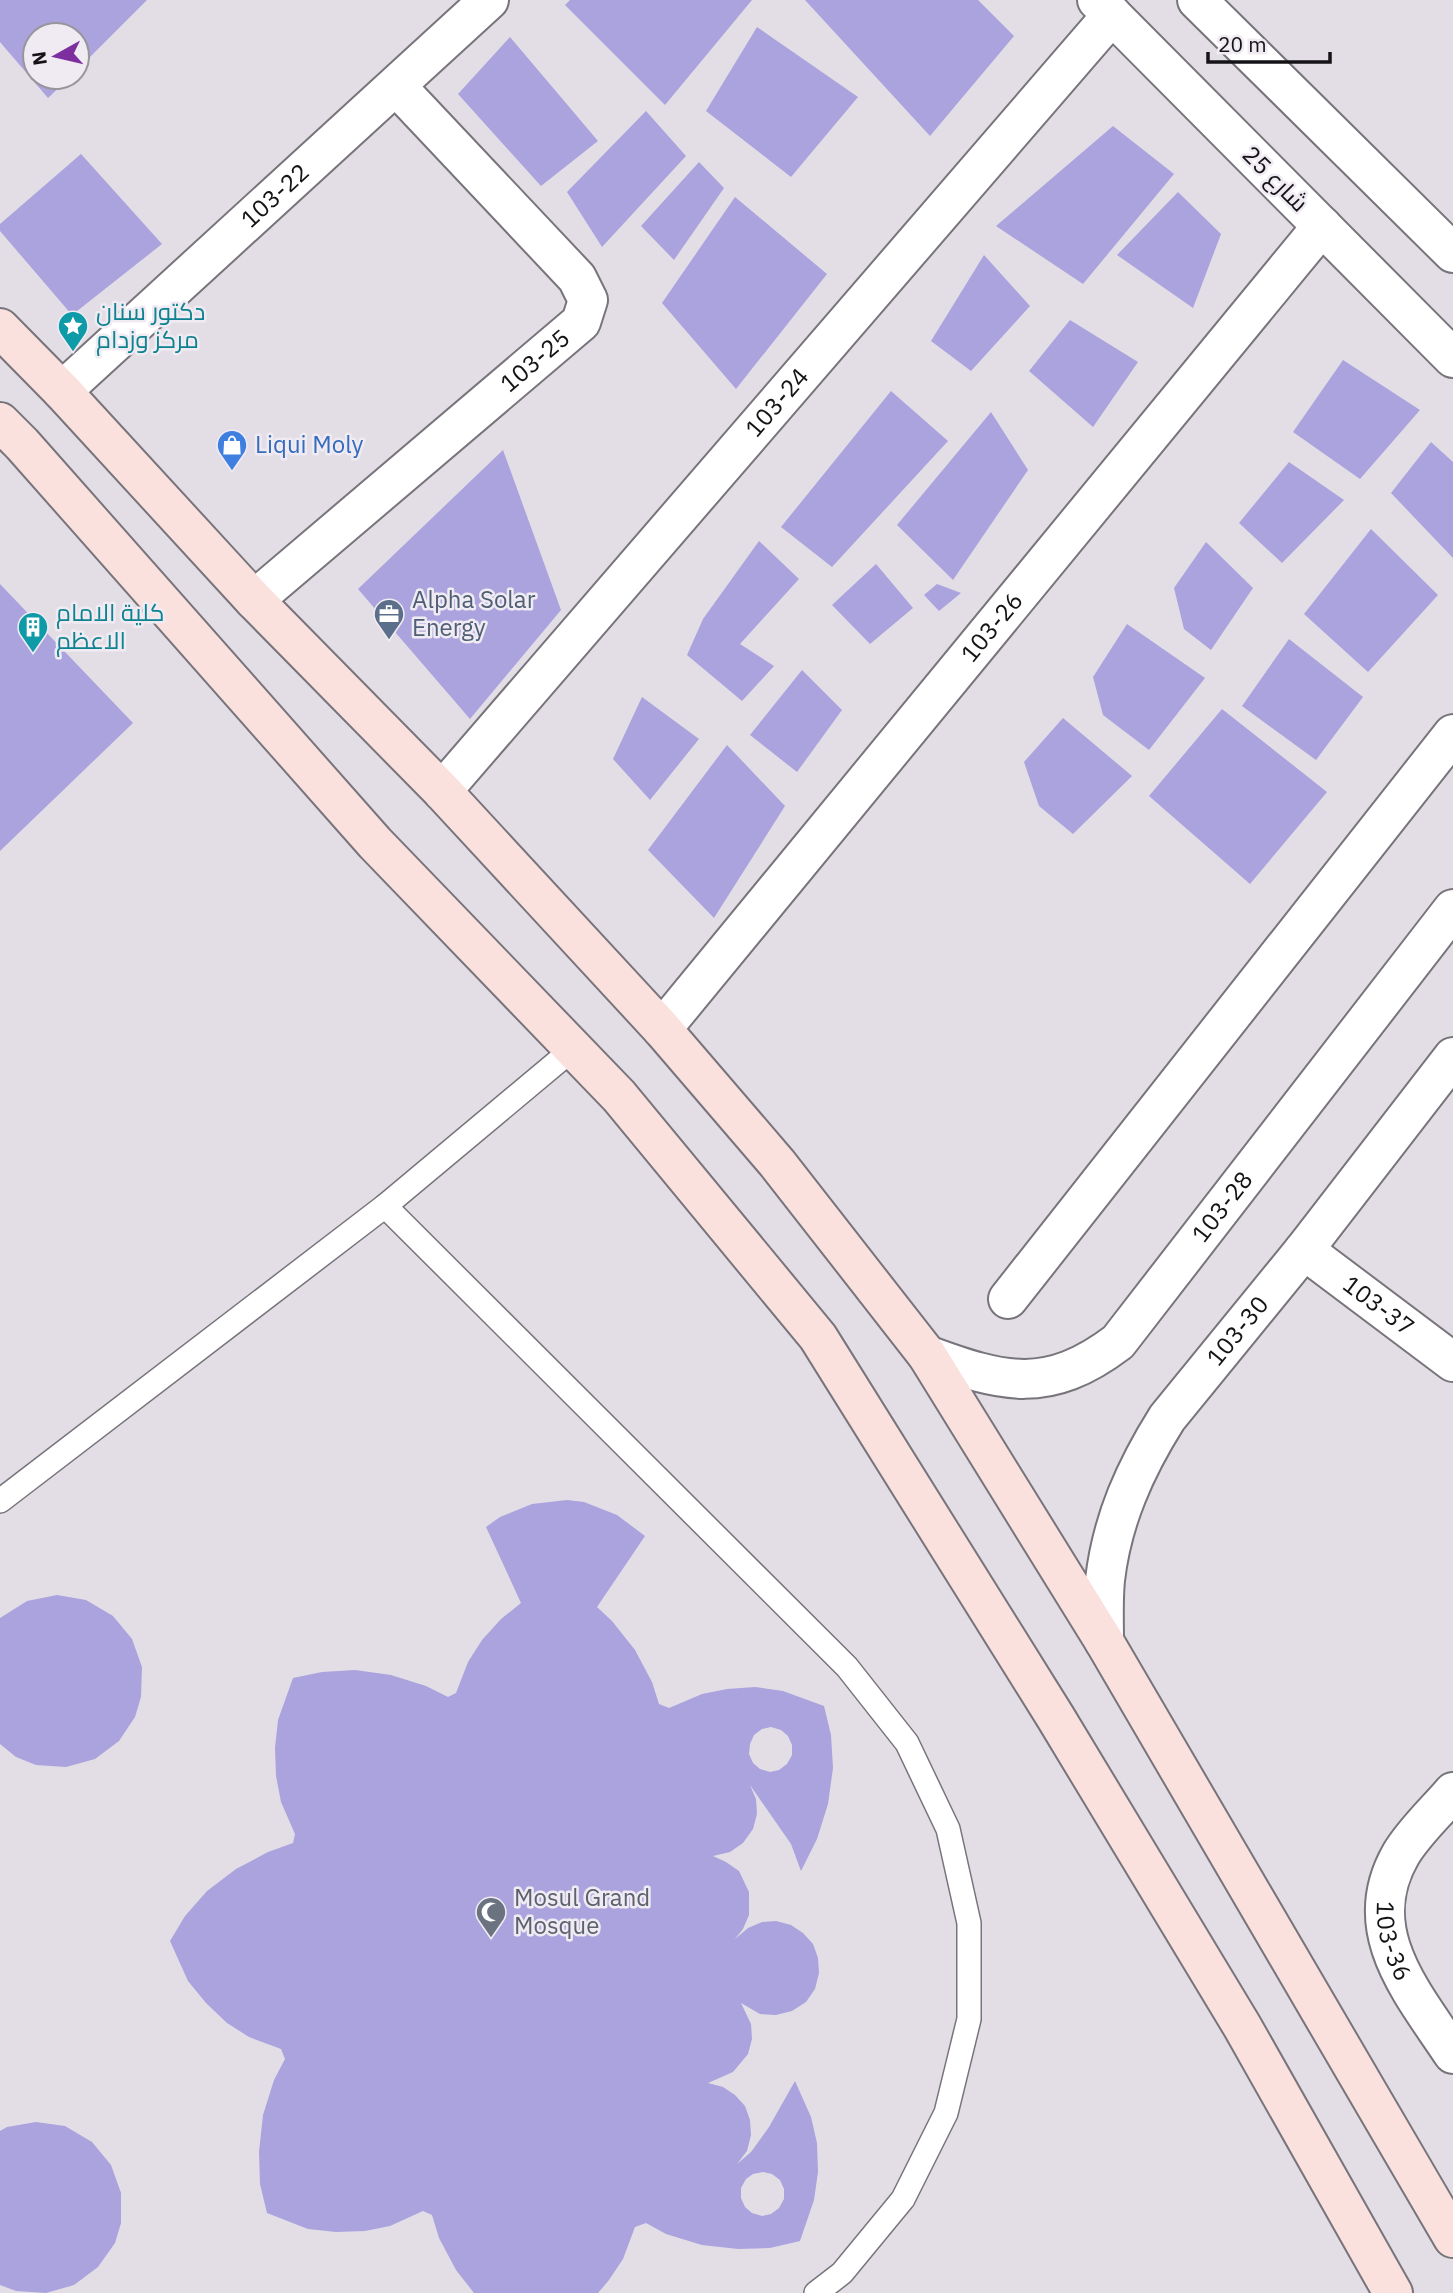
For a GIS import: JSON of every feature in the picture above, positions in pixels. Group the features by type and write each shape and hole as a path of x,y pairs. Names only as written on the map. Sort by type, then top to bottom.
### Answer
{"main road":[{"path":"0,328 62,391 254,600 442,791 662,1029 777,1163 927,1354 1104,1641 1453,2238"},
{"path":"0,422 375,844 619,1096 818,1337 1056,1718 1235,2014 1392,2293"}],"street":[{"name":"103-22","path":"62,391 489,0"},
{"path":"1197,0 1453,253"},
{"name":"شارع 25","path":"1104,7 1453,358"},
{"name":"103-24","path":"442,791 1104,7"},
{"name":"103-25","path":"254,600 581,322 588,300 577,278 397,87"},
{"name":"103-26","path":"662,1029 1322,226"},
{"path":"1008,1299 1453,734"},
{"name":"103-28","path":"927,1354 996,1378 1021,1380 1047,1378 1073,1370 1118,1342 1453,909"},
{"name":"103-30","path":"1104,1641 1105,1583 1110,1545 1120,1509 1138,1467 1167,1418 1304,1250 1453,1057"},
{"name":"103-37","path":"1304,1250 1453,1362"},
{"name":"103-36","path":"1453,1792 1402,1852 1389,1879 1384,1910 1387,1940 1399,1968 1453,2054"}],"lane":[{"path":"0,1500 385,1206 574,1048"},
{"path":"385,1206 847,1667 907,1742 948,1829 970,1923 969,2019 946,2113 903,2199 842,2273 816,2293"}],"building":[{"path":"0,0 147,0 91,56 91,21 21,21 21,66 0,42"},
{"path":"570,0 752,0 665,105 565,5"},
{"path":"805,0 978,0 1014,36 930,136"},
{"path":"757,27 858,97 791,177 706,111"},
{"path":"510,37 598,141 541,186 458,94"},
{"path":"42,91 55,91 48,98"},
{"path":"646,111 686,156 602,247 567,192"},
{"path":"1113,126 1174,174 1083,284 996,226"},
{"path":"81,154 162,244 72,315 0,231 0,224"},
{"path":"699,162 724,188 674,260 641,226"},
{"path":"1178,192 1221,234 1193,308 1117,255"},
{"path":"735,197 827,274 736,389 662,303"},
{"path":"984,255 1030,306 971,371 931,341"},
{"path":"1070,320 1138,362 1093,427 1029,371"},
{"path":"1343,360 1420,410 1360,479 1293,432"},
{"path":"891,391 948,441 832,567 781,527"},
{"path":"991,412 1028,470 953,580 897,525"},
{"path":"1431,442 1453,462 1453,558 1391,493"},
{"path":"503,450 561,610 470,719 358,589"},
{"path":"1289,462 1344,500 1282,563 1239,523"},
{"path":"1371,529 1438,595 1368,672 1304,614"},
{"path":"759,541 799,579 740,644 774,666 742,701 687,655 703,619"},
{"path":"1206,542 1253,588 1211,650 1184,629 1174,588"},
{"path":"876,564 913,608 870,644 832,605"},
{"name":"كلية الامام الاعظم","path":"0,584 133,723 0,851"},
{"path":"937,584 961,593 939,611 924,595"},
{"path":"1127,624 1205,678 1149,750 1103,715 1093,677"},
{"path":"1289,639 1363,697 1316,760 1242,706"},
{"path":"802,670 842,710 797,772 750,735"},
{"path":"642,697 699,739 650,800 613,759"},
{"path":"1222,709 1327,792 1250,884 1149,796"},
{"path":"1063,718 1132,776 1073,834 1039,806 1024,762"},
{"path":"727,745 785,806 714,918 648,850"},
{"name":"Mosul Grand Mosque","path":"567,1500 584,1502 617,1515 645,1536 597,1607 635,1650 652,1682 659,1704 669,1708 702,1694 727,1689 755,1687 783,1691 824,1706 831,1735 833,1768 828,1804 817,1839 801,1871 791,1844 750,1785 756,1799 757,1814 753,1829 743,1843 730,1852 713,1856 739,1871 749,1892 749,1915 735,1939 748,1928 762,1922 776,1921 791,1925 803,1933 813,1944 818,1958 819,1973 815,1989 806,2002 792,2011 776,2015 760,2014 741,2003 751,2024 752,2039 748,2054 733,2072 708,2083 723,2087 745,2106 751,2135 747,2151 737,2164 751,2152 769,2127 795,2081 811,2117 817,2143 818,2172 814,2200 800,2241 770,2248 738,2249 702,2245 666,2234 646,2223 635,2227 623,2259 598,2293 474,2293 456,2270 439,2238 432,2215 423,2211 390,2226 365,2231 336,2232 308,2229 267,2213 260,2184 259,2152 263,2115 274,2080 285,2059 281,2049 249,2037 227,2023 206,2003 188,1981 170,1941 185,1916 207,1891 236,1869 268,1852 293,1843 295,1834 281,1802 276,1776 275,1748 278,1720 293,1678 322,1672 355,1670 391,1675 426,1686 448,1697 456,1693 468,1662 482,1640 501,1619 521,1603 486,1527 500,1517 532,1504","holes":["771,1727 788,1736 792,1755 787,1764 770,1772 760,1769 749,1754 754,1735","763,2172 780,2180 784,2199 779,2208 762,2216 745,2207 741,2188 746,2179"]},
{"path":"57,1595 86,1600 113,1616 132,1639 142,1667 141,1697 135,1717 119,1741 95,1759 66,1767 36,1765 16,1757 0,1744 0,1618 27,1601"},
{"path":"36,2122 65,2126 92,2142 111,2165 121,2193 121,2223 115,2243 98,2267 74,2285 46,2293 16,2291 0,2285 0,2131 7,2127"}],"place":[{"name":"دكتور سنان مركز وزدام","path":"73,353"},
{"name":"Liqui Moly","path":"232,472"},
{"name":"Alpha Solar Energy","path":"389,641"},
{"name":"كلية الامام الاعظم","path":"33,654"},
{"name":"Mosul Grand Mosque","path":"491,1939"}]}
